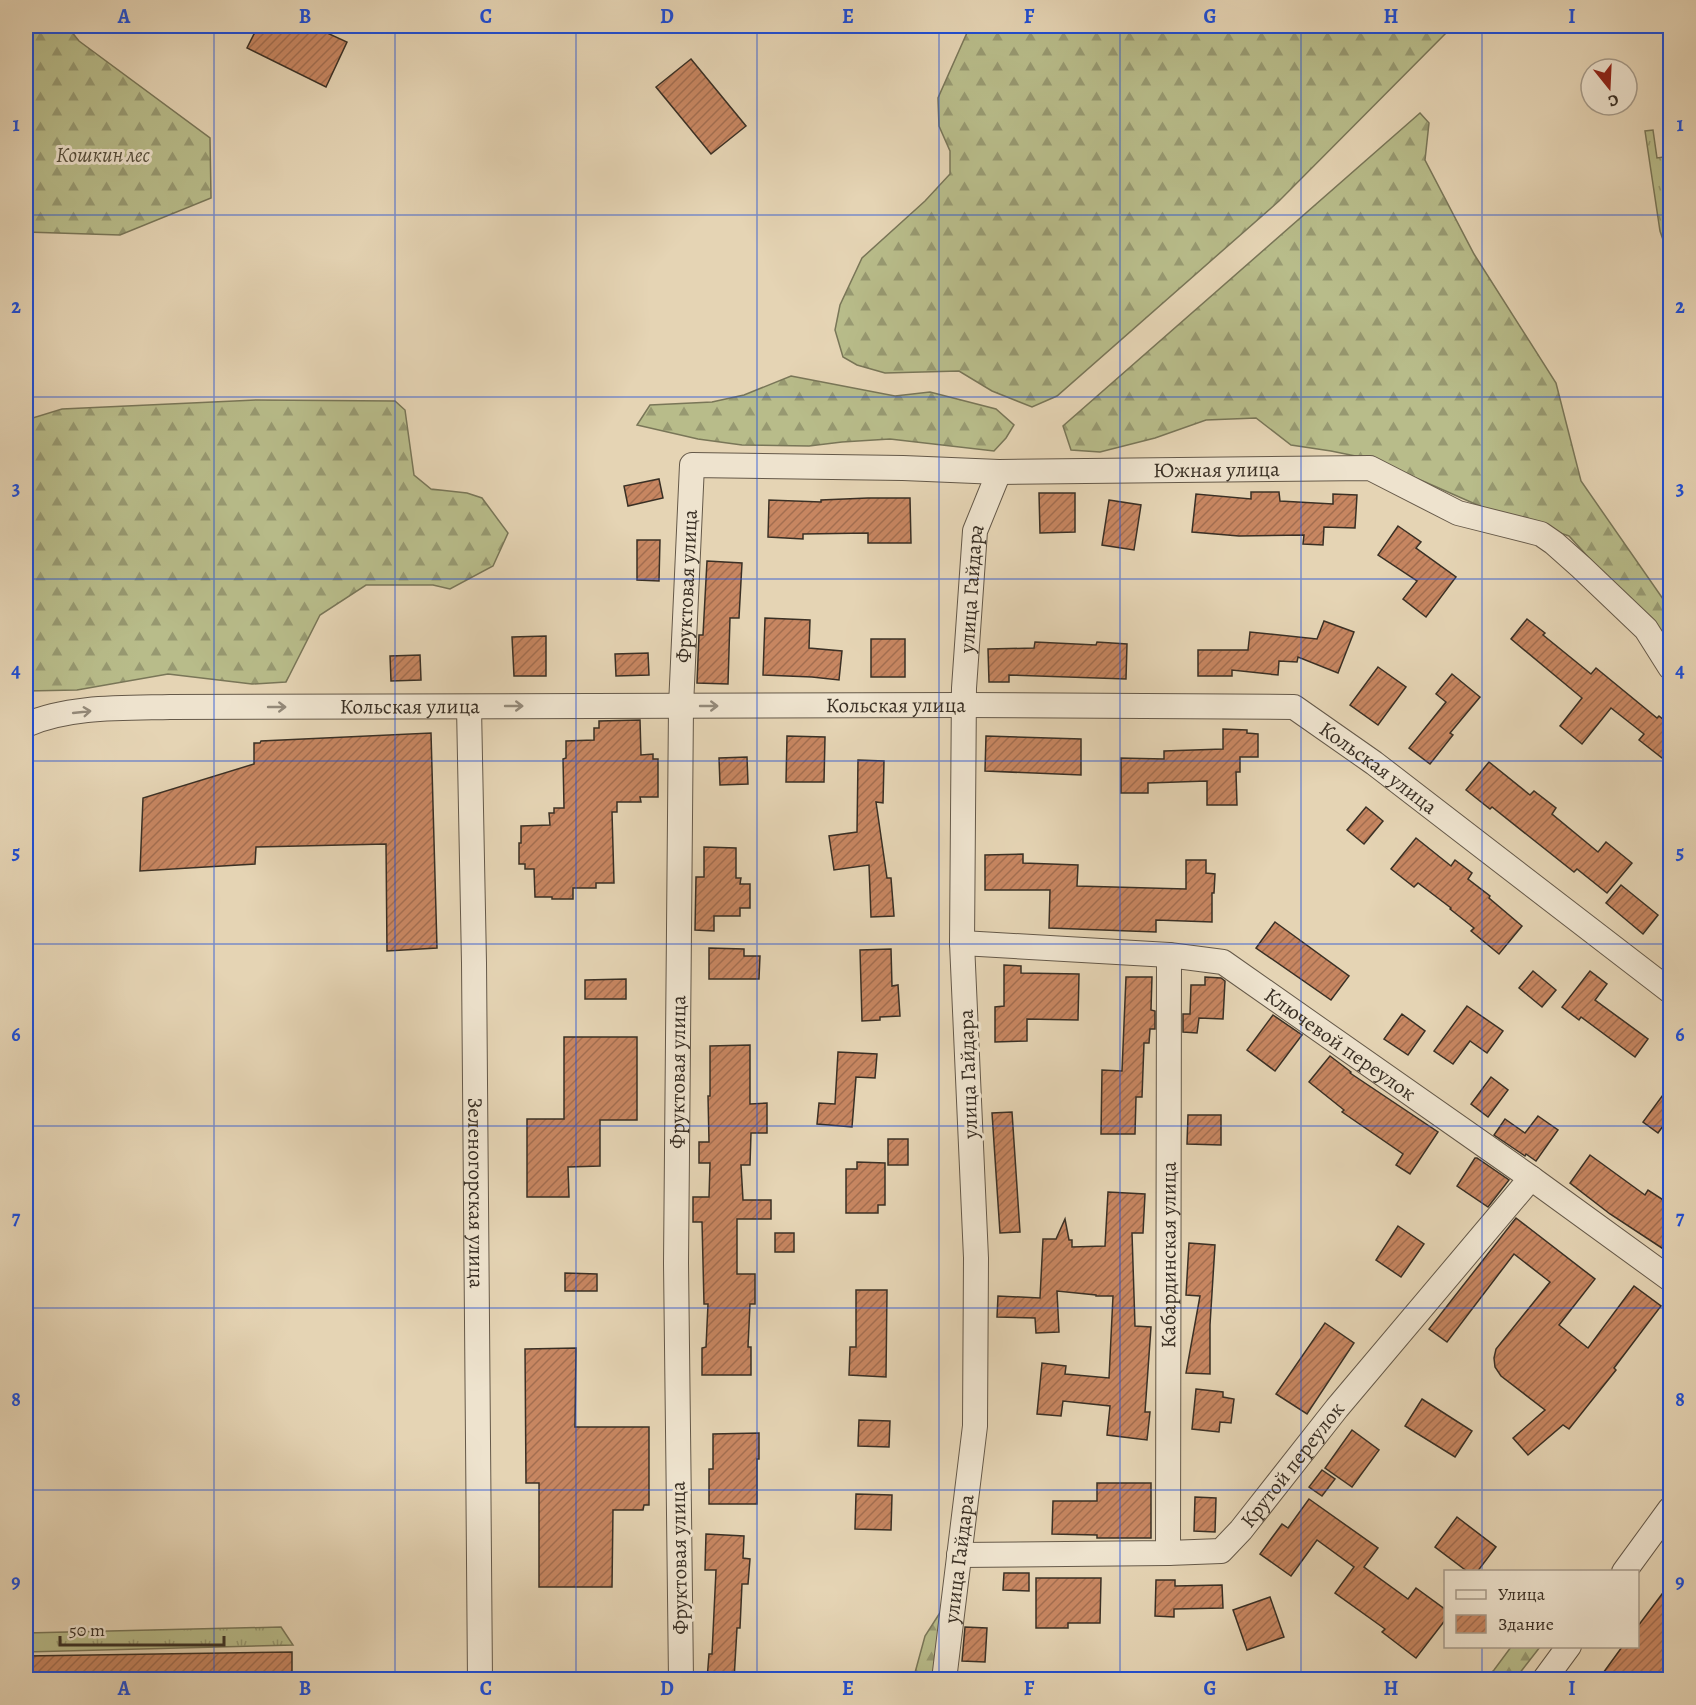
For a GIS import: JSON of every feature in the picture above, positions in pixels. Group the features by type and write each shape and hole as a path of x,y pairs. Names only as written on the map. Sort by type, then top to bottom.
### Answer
{"street":[{"name":"Южная улица","path":"692,465 903,468 999,472 1370,468 1458,513 1541,534 1581,567 1646,629 1671,667"},
{"name":"Фруктовая улица","path":"681,1680 676,1251 681,706 692,465"},
{"name":"улица Гайдара","path":"944,1680 975,1426 976,1258 963,943 963,705 975,531 999,472"},
{"name":"Кольская улица","path":"26,725 40,719 69,713 170,706 1294,707 1374,763 1671,992"},
{"name":"Зеленогорская улица","path":"469,706 474,987 480,1680"},
{"name":"Ключевой переулок","path":"963,943 1169,955 1223,962 1671,1279"},
{"name":"Кабардинская улица","path":"1168,1553 1169,955"},
{"name":"Крутой переулок","path":"959,1555 1221,1551 1235,1537 1337,1408 1531,1178"},
{"path":"1625,1570 1671,1509"},
{"path":"1544,1680 1568,1648"}],"green space":[{"name":"Кошкин лес","path":"26,26 67,26 79,41 210,138 211,198 120,235 26,232"},
{"path":"970,26 1453,26 1279,201 1057,396 1032,407 992,391 959,371 885,373 857,365 843,357 835,330 840,305 862,258 925,201 950,174 950,151 939,126 938,98"},
{"path":"1420,113 1429,123 1425,160 1474,254 1556,383 1581,481 1670,609 1670,644 1667,644 1569,536 1482,507 1375,460 1291,445 1256,418 1206,420 1155,438 1100,452 1071,450 1063,426"},
{"path":"1653,130 1657,158 1670,156 1670,247 1666,248 1660,231 1645,131"},
{"path":"791,376 895,396 930,392 996,409 1014,425 994,451 890,439 809,446 742,445 698,439 637,425 650,405 712,402 744,395"},
{"path":"256,400 395,401 405,410 414,475 431,489 467,493 482,498 508,533 493,566 450,589 433,585 366,585 320,615 286,682 252,684 168,674 77,690 26,691 26,420 62,409"},
{"path":"943,1608 934,1679 913,1680 925,1636"},
{"path":"281,1627 293,1645 26,1652 26,1633"},
{"path":"1510,1648 1539,1648 1515,1679 1485,1679"}],"building":[{"path":"258,26 312,26 347,42 326,87 247,48"},
{"path":"691,59 746,126 711,154 656,87"},
{"path":"659,479 663,498 628,506 624,486"},
{"path":"1251,492 1279,492 1280,501 1333,504 1333,494 1357,495 1355,528 1324,527 1323,545 1303,544 1304,535 1239,536 1192,532 1196,494 1251,499"},
{"path":"1039,493 1075,493 1075,532 1040,533"},
{"path":"910,498 911,543 868,543 868,533 803,534 803,539 768,537 769,500 821,502 821,500"},
{"path":"1109,500 1141,505 1134,550 1102,545"},
{"path":"1398,526 1421,542 1416,548 1456,577 1426,617 1403,599 1417,581 1378,555"},
{"path":"637,540 660,540 659,581 637,580"},
{"path":"707,561 742,563 739,618 730,618 728,684 697,683 699,635 703,635"},
{"path":"765,618 810,620 809,648 842,651 839,680 763,675"},
{"path":"1527,619 1591,674 1596,668 1657,718 1659,716 1671,726 1671,765 1639,740 1644,734 1611,708 1582,744 1560,726 1582,698 1511,639"},
{"path":"1324,621 1354,632 1338,673 1298,657 1297,662 1279,661 1278,675 1232,670 1232,676 1198,676 1198,650 1248,650 1250,632 1317,639"},
{"path":"546,636 546,676 514,676 512,637"},
{"path":"871,639 905,639 905,677 871,677"},
{"path":"1035,642 1127,644 1126,679 1009,675 1009,682 989,682 988,649 1034,648"},
{"path":"648,653 649,675 616,676 615,654"},
{"path":"420,655 421,680 391,681 390,656"},
{"path":"1378,667 1406,687 1378,725 1350,705"},
{"path":"1452,674 1480,697 1450,733 1453,735 1430,764 1409,748 1446,702 1436,694"},
{"path":"640,720 641,755 653,754 653,759 658,759 658,797 640,797 641,802 617,802 617,812 612,812 614,883 596,883 596,888 573,888 573,899 535,897 534,869 525,869 525,864 519,864 521,826 550,825 549,813 554,813 554,808 564,808 563,759 566,758 566,741 594,740 594,728 599,728 599,721"},
{"path":"1223,729 1247,730 1247,733 1258,734 1258,757 1240,757 1240,772 1236,772 1237,805 1207,805 1207,781 1148,783 1148,793 1121,793 1121,758 1164,759 1164,751 1223,749"},
{"path":"431,733 437,948 387,951 386,844 256,847 255,864 140,871 143,798 254,764 254,743"},
{"path":"787,736 825,737 824,782 786,782"},
{"path":"986,736 1081,739 1081,775 985,771"},
{"path":"747,757 748,784 720,785 719,758"},
{"path":"858,760 884,761 883,803 876,802 887,878 891,878 894,916 871,917 869,865 834,870 829,836 857,832"},
{"path":"1489,762 1530,795 1534,791 1556,808 1552,814 1598,852 1606,842 1632,863 1607,893 1577,869 1574,872 1492,807 1490,809 1466,790"},
{"path":"1366,807 1383,821 1364,844 1347,830"},
{"path":"1416,838 1451,866 1455,860 1472,873 1468,879 1522,926 1499,954 1471,931 1474,928 1451,908 1418,883 1414,887 1391,869"},
{"path":"704,847 736,848 736,878 741,878 740,884 750,884 750,908 740,908 740,916 714,916 714,931 695,930 696,877 704,877"},
{"path":"1023,854 1023,863 1078,865 1077,886 1186,889 1186,860 1206,860 1206,873 1215,874 1214,893 1212,893 1212,922 1156,920 1156,932 1049,928 1050,890 985,890 985,855"},
{"path":"1621,885 1658,915 1643,934 1606,903"},
{"path":"1275,922 1349,976 1331,1000 1256,948"},
{"path":"709,948 744,949 744,956 760,956 759,979 709,979"},
{"path":"891,949 892,986 898,985 900,1016 862,1021 860,950"},
{"path":"1004,965 1021,966 1021,973 1079,974 1078,1020 1027,1019 1027,1041 995,1042 995,1007 1004,1006"},
{"path":"1533,971 1556,990 1542,1007 1519,988"},
{"path":"1590,971 1607,984 1595,1000 1648,1039 1635,1057 1581,1017 1579,1020 1562,1007"},
{"path":"1126,977 1152,977 1151,1010 1155,1011 1155,1029 1150,1029 1149,1043 1144,1043 1142,1097 1136,1097 1135,1134 1101,1134 1102,1070 1122,1071"},
{"path":"1205,977 1221,978 1225,981 1223,1019 1199,1018 1197,1033 1183,1032 1183,1014 1190,1014 1191,985 1205,985"},
{"path":"626,979 626,999 585,999 585,980"},
{"path":"1467,1006 1503,1031 1487,1053 1470,1041 1453,1064 1434,1051"},
{"path":"1402,1014 1425,1031 1408,1055 1384,1039"},
{"path":"1273,1015 1302,1035 1275,1071 1247,1050"},
{"path":"564,1037 637,1037 637,1120 600,1120 600,1166 568,1167 569,1197 527,1197 527,1119 564,1119"},
{"path":"750,1045 750,1104 767,1103 767,1133 751,1133 750,1165 741,1165 743,1200 771,1200 771,1219 737,1219 737,1274 755,1274 755,1304 750,1304 748,1347 751,1347 751,1375 702,1375 702,1348 706,1347 708,1304 704,1304 702,1222 693,1222 693,1197 709,1197 710,1163 699,1163 699,1142 709,1142 710,1046"},
{"path":"838,1052 877,1054 875,1078 856,1077 852,1127 817,1124 819,1103 835,1104"},
{"path":"1330,1056 1350,1073 1438,1132 1410,1174 1396,1165 1403,1154 1342,1112 1344,1110 1309,1082"},
{"path":"1491,1077 1508,1090 1488,1117 1471,1104"},
{"path":"1671,1084 1671,1115 1658,1133 1643,1122"},
{"path":"1012,1112 1020,1232 1000,1233 992,1113"},
{"path":"1188,1115 1221,1115 1221,1145 1187,1144"},
{"path":"1538,1116 1558,1130 1536,1161 1494,1135 1505,1119 1525,1133"},
{"path":"888,1139 908,1139 908,1165 888,1165"},
{"path":"1590,1155 1645,1195 1648,1190 1671,1205 1671,1254 1610,1214 1570,1183"},
{"path":"1475,1158 1509,1180 1488,1207 1457,1186"},
{"path":"857,1162 885,1163 885,1205 878,1205 878,1213 846,1213 846,1169 857,1169"},
{"path":"1108,1192 1145,1194 1143,1233 1132,1233 1135,1326 1151,1327 1145,1412 1150,1412 1147,1440 1107,1435 1110,1406 1063,1401 1061,1416 1037,1414 1042,1363 1066,1366 1065,1374 1109,1378 1113,1296 1057,1291 1059,1332 1036,1333 1035,1318 997,1317 998,1296 1040,1298 1043,1239 1056,1239 1065,1219 1072,1247 1105,1246"},
{"path":"1516,1218 1595,1279 1559,1325 1588,1348 1634,1286 1661,1306 1614,1368 1616,1370 1569,1429 1563,1425 1528,1455 1513,1438 1545,1410 1501,1376 1495,1367 1494,1358 1496,1349 1550,1282 1514,1254 1447,1342 1429,1329"},
{"path":"1398,1226 1424,1244 1401,1277 1376,1260"},
{"path":"775,1233 794,1233 794,1252 775,1252"},
{"path":"1189,1243 1215,1245 1210,1325 1210,1374 1186,1373 1200,1296 1186,1295"},
{"path":"565,1273 597,1274 597,1291 565,1291"},
{"path":"856,1290 887,1290 886,1377 849,1375 850,1347 856,1347"},
{"path":"1325,1323 1354,1343 1307,1414 1276,1394"},
{"path":"576,1348 575,1427 649,1427 649,1505 644,1505 643,1510 613,1510 612,1587 539,1587 539,1483 526,1483 525,1349"},
{"path":"1196,1389 1223,1392 1223,1397 1234,1399 1231,1423 1220,1422 1219,1432 1192,1429"},
{"path":"1422,1399 1472,1431 1455,1457 1405,1426"},
{"path":"859,1420 890,1421 889,1447 858,1446"},
{"path":"1352,1430 1379,1450 1352,1487 1325,1468"},
{"path":"759,1433 757,1504 709,1504 709,1469 713,1469 713,1434"},
{"path":"1322,1470 1335,1479 1322,1496 1309,1487"},
{"path":"1097,1483 1151,1483 1151,1538 1097,1538 1097,1535 1052,1534 1053,1501 1097,1501"},
{"path":"856,1494 892,1495 891,1530 855,1529"},
{"path":"1195,1497 1216,1498 1215,1532 1194,1531"},
{"path":"1309,1499 1378,1548 1364,1567 1408,1599 1416,1588 1444,1609 1444,1622 1416,1658 1382,1632 1385,1629 1335,1593 1354,1567 1317,1540 1291,1576 1260,1554 1282,1524 1288,1528"},
{"path":"1457,1517 1496,1547 1479,1570 1465,1570 1435,1547"},
{"path":"706,1534 744,1536 743,1558 750,1559 748,1584 742,1584 734,1680 707,1680 709,1654 712,1654 716,1570 705,1570"},
{"path":"1004,1573 1029,1573 1029,1591 1003,1590"},
{"path":"1036,1578 1101,1578 1100,1623 1068,1623 1068,1628 1036,1628"},
{"path":"1156,1580 1175,1580 1175,1586 1222,1585 1223,1608 1174,1609 1174,1617 1155,1616"},
{"path":"1671,1582 1671,1680 1598,1680 1621,1648 1639,1648 1639,1625"},
{"path":"1270,1597 1284,1637 1247,1650 1233,1610"},
{"path":"965,1627 987,1628 985,1662 962,1661"},
{"path":"292,1652 292,1680 26,1680 26,1656"}]}
